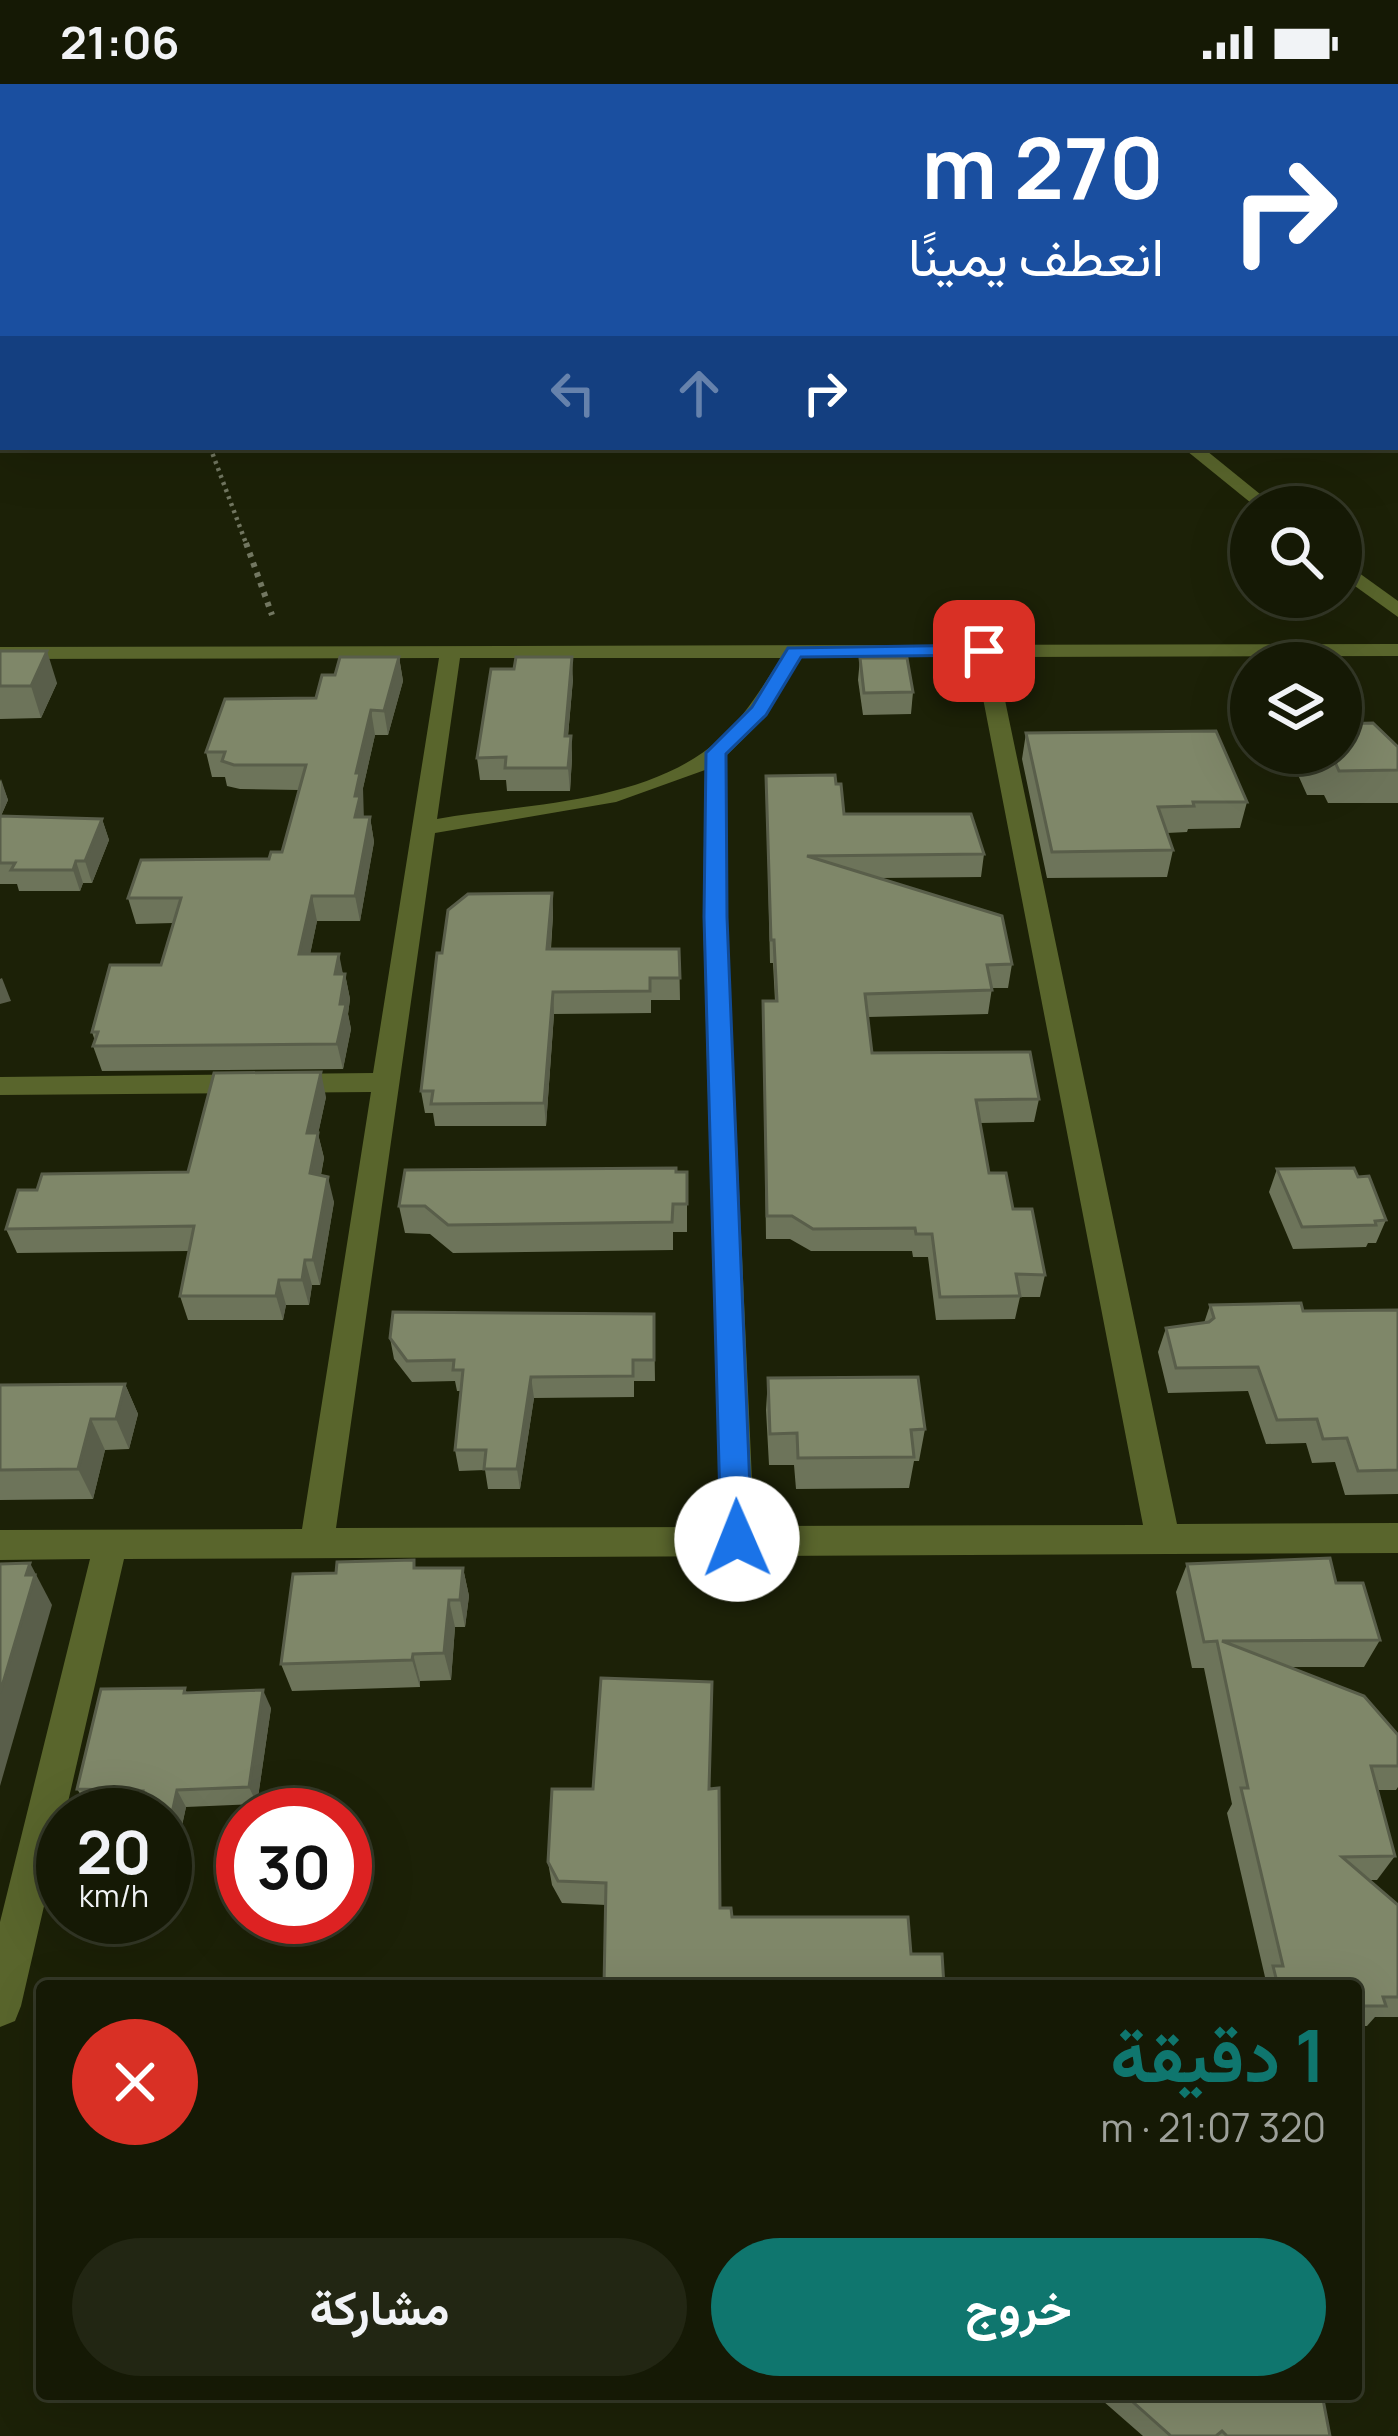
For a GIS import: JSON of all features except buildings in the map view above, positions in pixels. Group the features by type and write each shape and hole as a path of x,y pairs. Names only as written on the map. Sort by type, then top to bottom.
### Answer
{"street":[{"path":"1195,450 1240,486"},
{"path":"1362,583 1398,611"},
{"path":"0,653 1398,650"},
{"path":"984,651 1162,1538"},
{"path":"424,828 633,791 681,774 716,753 759,711 795,652"},
{"path":"316,1540 450,653"},
{"path":"716,753 716,917 737,1539"},
{"path":"0,1086 386,1082"},
{"path":"0,1545 1398,1538"},
{"path":"0,2006 110,1546"}],"path":[{"path":"211,450 272,615"}],"route":[{"path":"737,1539 716,917 716,753 759,711 795,652 984,651"}]}
